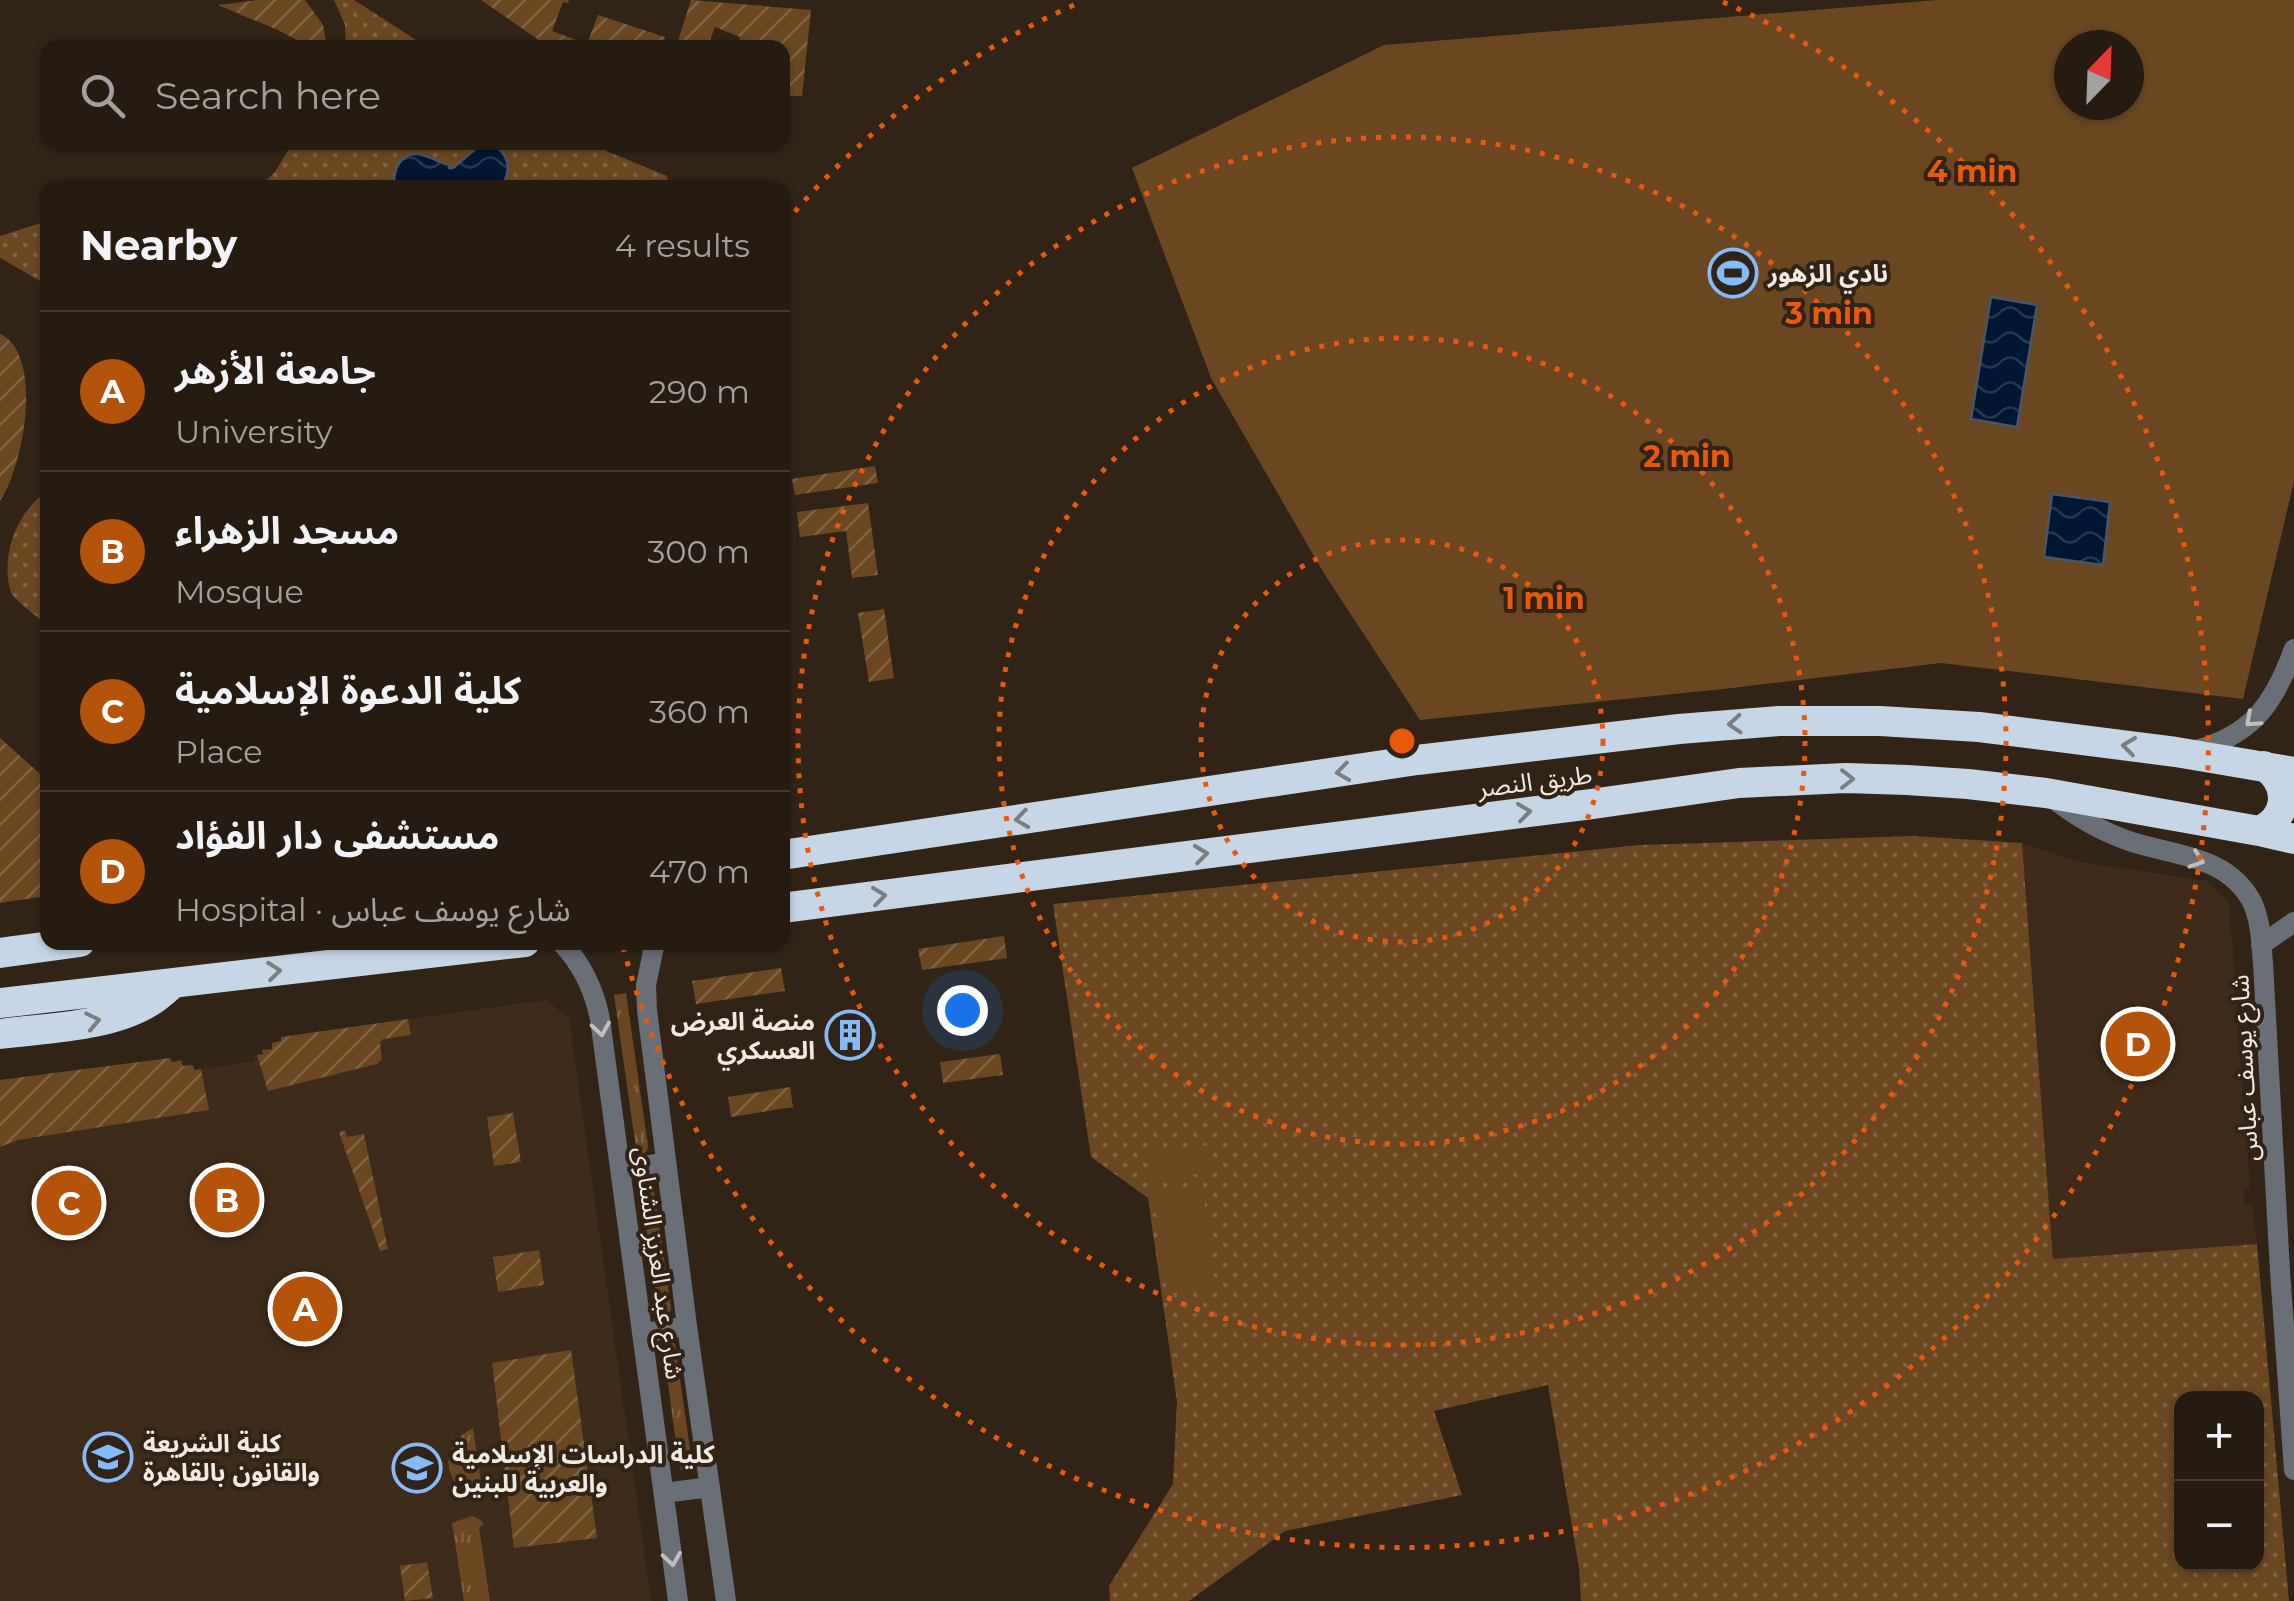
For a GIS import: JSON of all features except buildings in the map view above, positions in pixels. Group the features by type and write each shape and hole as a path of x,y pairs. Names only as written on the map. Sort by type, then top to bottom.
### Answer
{"highway":[{"name":"طريق النصر","path":"790,853 1418,760 1729,724 1830,720 1930,723 2176,752 2279,769"},
{"path":"2259,831 2273,822 2282,808 2281,784 2271,770 2279,769"},
{"name":"طريق النصر","path":"790,907 1738,783 1828,779 1968,784 2046,793 2294,840"},
{"path":"0,953 40,948"},
{"path":"0,1003 453,950"},
{"path":"0,1034 118,1015 149,1003 176,981"}],"street":[{"path":"2176,752 2208,747 2250,724 2280,686 2294,648"},
{"name":"شارع يوسف عباس","path":"2046,793 2078,817 2114,835 2195,858 2228,873 2253,904 2262,945 2294,1470"},
{"path":"2262,945 2294,922"},
{"name":"شارع عبد العزيز الشناوى","path":"567,950 582,969 598,1006 678,1601"},
{"name":"شارع عبد العزيز الشناوى","path":"653,950 646,997 724,1601"},
{"path":"622,1170 666,1162"},
{"path":"644,1333 688,1326"},
{"path":"664,1493 710,1487"}],"shaded area":[{"path":"2022,843 2080,862 2207,881 2229,903 2250,1188 2243,1190 2245,1205 2252,1205 2257,1244 2053,1260"},
{"path":"546,1000 569,1018 651,1601 0,1601 0,1080 170,1058 172,1062 181,1060 183,1066 193,1065 195,1070 254,1061 254,1056 272,1049 272,1043 281,1041 281,1037"}],"green space":[{"path":"305,0 323,25 326,40 296,40 218,5"},
{"path":"334,0 354,0 416,40 346,40 345,25"},
{"path":"481,0 569,0 563,2 552,31 576,40 539,40"},
{"path":"691,0 811,10 802,96 790,96 790,40 739,40 740,37 715,27 710,40 678,40"},
{"name":"نادي الزهور","path":"1937,0 2294,0 2294,481 2243,699 1941,663 1420,720 1325,575 1211,378 1132,168 1384,45"},
{"path":"598,15 665,37 664,40 589,40"},
{"path":"288,150 604,150 667,176 667,180 266,180"},
{"path":"40,224 40,281 0,258 0,236"},
{"path":"0,334 14,346 22,364 26,413 16,464 0,501"},
{"path":"875,466 878,483 795,495 792,479"},
{"path":"40,497 40,619 11,593 8,579 13,536"},
{"path":"868,503 878,575 852,578 846,531 800,537 797,512"},
{"path":"884,609 894,678 869,682 858,613"},
{"path":"0,738 40,774 40,897 0,903"},
{"path":"1913,836 2022,843 2053,1259 2257,1244 2289,1601 1581,1601 1579,1568 1548,1385 1434,1411 1462,1495 1285,1531 1189,1601 1110,1601 1109,1586 1173,1484 1177,1402 1148,1198 1091,1157 1053,904 1640,845"},
{"path":"1004,936 1007,958 922,970 918,949"},
{"path":"781,968 785,991 696,1004 692,981"},
{"path":"626,993 648,1146 643,1154 636,1148 614,995"},
{"path":"408,1019 411,1035 383,1039 382,1059 377,1064 268,1091 257,1055 272,1049 272,1043 281,1041 281,1037"},
{"path":"1000,1054 1003,1075 943,1083 940,1062"},
{"path":"170,1058 172,1062 181,1060 183,1066 193,1065 194,1070 201,1069 209,1110 18,1140 0,1147 0,1080"},
{"path":"790,1087 793,1107 731,1117 728,1097"},
{"path":"513,1113 521,1162 494,1166 487,1117"},
{"path":"345,1131 347,1137 364,1134 388,1249 380,1251 339,1132"},
{"path":"1208,1145 1212,1172 1153,1180 1149,1153"},
{"path":"647,1184 654,1191 671,1307 666,1315 658,1308 641,1192"},
{"path":"1202,1186 1215,1286 1167,1293 1153,1193"},
{"path":"539,1250 544,1285 498,1292 493,1257"},
{"path":"669,1340 675,1344 692,1463 687,1472 679,1465 663,1347"},
{"path":"571,1350 597,1538 514,1548 492,1363"},
{"path":"473,1428 483,1496 459,1486 449,1467 453,1446"},
{"path":"472,1516 484,1525 479,1527 490,1601 464,1601 452,1523"},
{"path":"427,1562 433,1598 405,1601 400,1566"}],"water":[{"path":"474,150 500,150 508,168 504,180 394,180 400,162 411,154 453,168"},
{"path":"1991,297 2037,305 2017,427 1971,419"},
{"path":"2052,494 2110,502 2103,565 2044,557"}],"place":[{"name":"نادي الزهور","path":"1733,273"},
{"name":"منصة العرض العسكري","path":"850,1035"},
{"name":"مستشفى دار الفؤاد","path":"2138,1044"},
{"name":"مسجد الزهراء","path":"227,1200"},
{"name":"كلية الدعوة الإسلامية","path":"69,1203"},
{"name":"جامعة الأزهر","path":"305,1309"},
{"name":"كلية الشريعة والقانون بالقاهرة","path":"108,1457"},
{"name":"كلية الدراسات الإسلامية والعربية للبنين","path":"417,1468"}]}
